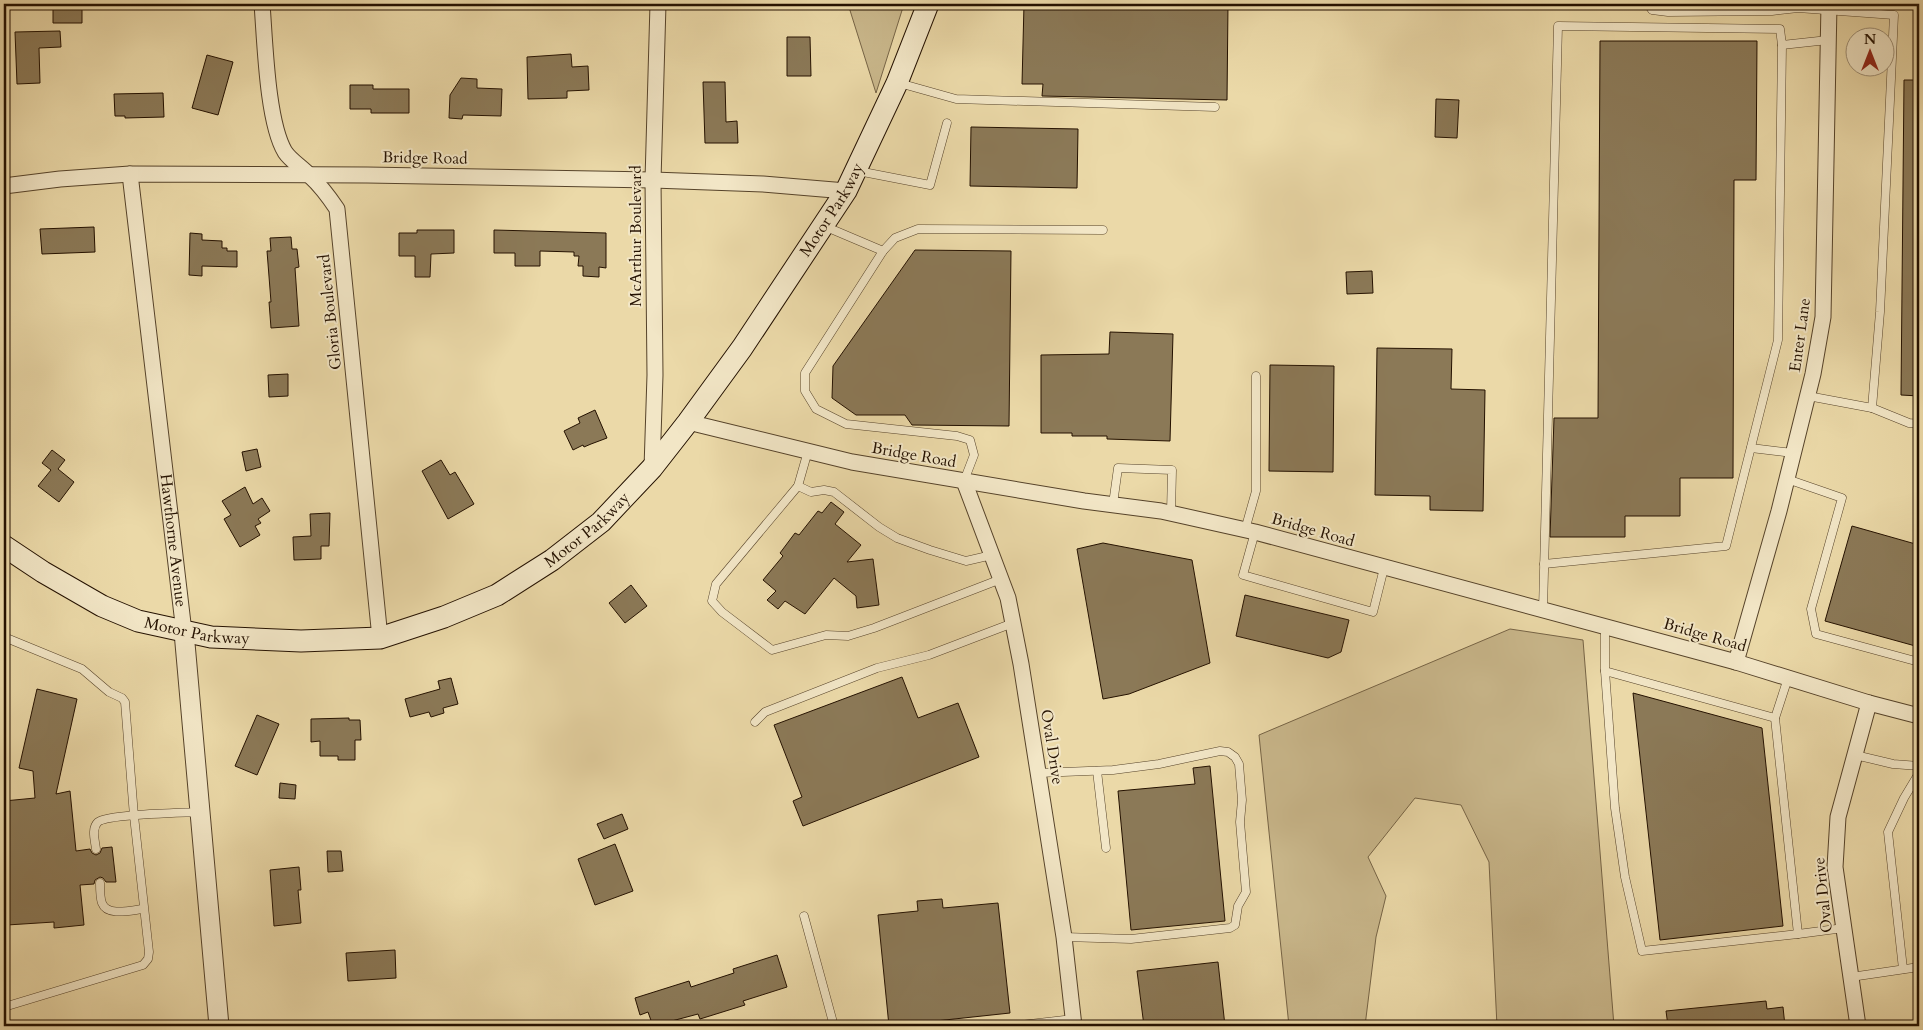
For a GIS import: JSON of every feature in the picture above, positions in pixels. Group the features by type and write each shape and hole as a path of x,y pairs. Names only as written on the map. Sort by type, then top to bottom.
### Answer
{"main road":[{"name":"Motor Parkway","path":"4,546 43,572 102,606 138,621 211,637 301,642 380,638 444,617 505,590 552,560 601,522 652,468 742,348 846,191 897,83 928,4"}],"street":[{"name":"Gloria Boulevard","path":"262,4 270,96 277,136 286,154 309,174 337,209 380,638"},
{"name":"McArthur Boulevard","path":"652,468 655,374 653,180 658,4"},
{"name":"Enter Lane","path":"1736,662 1808,396 1823,317 1829,6"},
{"name":"Bridge Road","path":"4,186 60,179 130,174 309,174 653,180 763,184 846,191"},
{"name":"Hawthorne Avenue","path":"130,174 184,632 218,1026"},
{"name":"Bridge Road","path":"688,422 852,462 1171,513 1250,531 1736,662 1869,703 1919,716"},
{"name":"Oval Drive","path":"964,481 1008,598 1064,937 1073,1023"},
{"name":"Oval Drive","path":"1858,1026 1835,867 1838,817 1869,703"}],"lane":[{"path":"1648,4 1652,10 1668,12 1716,13 1786,7 1829,6 1894,15 1880,312 1872,408"},
{"path":"1543,610 1544,564 1558,26 1780,29 1782,45 1778,340 1726,546 1544,564"},
{"path":"1782,45 1828,40"},
{"path":"897,83 956,99 1215,107"},
{"path":"856,171 930,185 948,123"},
{"path":"824,226 883,251"},
{"path":"964,481 974,455 970,440 957,436 846,424 816,409 805,391 805,373 883,251 895,238 918,229 1103,230"},
{"path":"1256,376 1256,491 1243,575 1374,612 1384,568"},
{"path":"1808,396 1872,408 1919,424"},
{"path":"1751,448 1793,453"},
{"path":"808,451 798,486 716,584 712,601 722,612 772,650 826,635 848,636 874,628 1000,579"},
{"path":"1113,504 1118,468 1172,470 1171,513"},
{"path":"1787,478 1842,498 1811,609 1816,634 1919,662"},
{"path":"798,486 811,492 824,490 834,492 879,527 897,538 930,550 966,561 992,555"},
{"path":"755,722 765,712 877,668 929,655 1013,623"},
{"path":"1605,626 1605,671 1615,808 1625,877 1642,951 1844,928"},
{"path":"4,637 82,669 109,692 122,698 125,702 134,816 149,952 148,959 143,965 4,1006"},
{"path":"1605,671 1776,718"},
{"path":"1788,678 1776,718 1798,934"},
{"path":"1038,773 1098,771 1159,764 1220,751 1228,752 1235,757 1239,764 1241,791 1240,822 1246,892 1238,906 1235,924 1230,928 1131,939 1064,937"},
{"path":"1854,756 1894,764 1919,766"},
{"path":"1098,771 1106,848"},
{"path":"1903,969 1888,832 1904,798 1919,773"},
{"path":"96,848 94,829 98,822 105,819 200,812"},
{"path":"100,883 102,904 107,910 143,909"},
{"path":"804,916 834,1026"},
{"path":"1851,977 1919,967"},
{"path":"1013,1026 1073,1023"}],"shaded area":[{"path":"848,4 904,4 876,93"},
{"path":"1510,629 1583,640 1614,1026 1497,1026 1489,862 1461,805 1415,798 1368,857 1386,896 1376,937 1365,1026 1289,1026 1259,735"}],"building":[{"path":"1024,4 1228,4 1227,100 1042,96 1043,84 1022,84"},
{"path":"82,5 82,23 53,23 53,6"},
{"path":"60,31 61,47 39,48 40,83 17,84 15,32"},
{"path":"787,37 810,37 811,76 787,76"},
{"path":"1600,41 1757,41 1756,180 1734,180 1733,478 1680,478 1680,516 1625,516 1625,537 1550,537 1554,418 1598,418"},
{"path":"571,54 572,67 588,66 589,90 567,91 567,98 528,99 527,57"},
{"path":"207,55 233,62 218,115 192,108"},
{"path":"461,78 477,79 477,88 502,89 501,116 463,115 462,119 449,118 450,95"},
{"path":"1904,80 1919,80 1919,396 1901,395"},
{"path":"703,82 725,82 726,122 737,121 738,143 705,143"},
{"path":"350,85 373,85 373,89 409,89 409,113 371,113 371,109 350,109"},
{"path":"163,93 164,117 125,118 125,116 115,116 114,94"},
{"path":"1436,99 1459,100 1457,138 1435,137"},
{"path":"971,127 1078,129 1077,188 970,186"},
{"path":"94,227 95,252 42,254 40,229"},
{"path":"417,230 454,230 454,253 431,254 430,277 415,277 415,256 399,256 399,233 417,233"},
{"path":"494,230 606,233 606,268 599,267 599,277 583,276 583,266 578,266 579,256 574,256 574,252 540,251 540,266 515,266 515,253 494,253"},
{"path":"190,233 202,234 202,240 222,241 222,248 227,248 227,251 237,251 237,267 202,266 202,276 189,275"},
{"path":"291,237 292,249 297,249 299,267 295,268 299,326 271,328 267,251 271,251 270,238"},
{"path":"915,250 1011,251 1009,426 912,425 905,415 856,415 832,398 833,366"},
{"path":"1372,271 1373,293 1347,294 1346,272"},
{"path":"1110,332 1173,334 1170,441 1107,439 1107,436 1072,436 1072,433 1041,433 1041,355 1109,354"},
{"path":"1377,348 1452,349 1451,389 1485,390 1483,511 1430,510 1430,496 1375,495"},
{"path":"1270,365 1334,366 1333,472 1269,471"},
{"path":"288,374 288,396 269,397 268,375"},
{"path":"595,410 607,438 573,450 564,431 580,423 578,418"},
{"path":"257,449 261,467 246,471 242,452"},
{"path":"52,450 65,460 58,469 74,482 59,502 38,486 51,470 42,463"},
{"path":"441,460 450,475 455,472 474,504 448,519 422,471"},
{"path":"245,487 253,504 262,498 270,511 258,519 261,523 255,526 260,535 240,547 224,519 231,515 222,501"},
{"path":"831,502 844,512 835,524 861,545 847,562 873,559 879,605 857,608 856,596 834,578 805,614 785,601 778,609 767,600 776,591 763,580 783,556 780,553 795,533 799,535 818,511 822,513"},
{"path":"330,513 329,546 321,546 321,559 294,560 293,537 311,536 310,514"},
{"path":"1852,526 1919,545 1919,647 1825,621"},
{"path":"1103,543 1192,560 1210,663 1129,694 1103,699 1077,549"},
{"path":"631,585 647,606 625,623 609,603"},
{"path":"1245,595 1349,620 1341,652 1328,658 1236,636"},
{"path":"902,677 918,718 958,703 979,757 803,826 793,801 802,797 774,725"},
{"path":"451,678 458,704 443,708 444,713 431,717 429,712 410,717 405,699 440,689 438,681"},
{"path":"37,689 77,699 56,794 70,791 76,851 90,849 96,855 100,853 102,848 112,847 116,882 106,882 100,877 95,880 94,884 80,885 84,925 54,928 54,922 7,925 4,875 4,801 35,798 33,771 19,768"},
{"path":"1633,693 1762,728 1783,926 1660,940"},
{"path":"257,715 279,724 257,775 235,766"},
{"path":"349,718 349,720 360,720 361,740 355,740 355,760 338,760 338,756 320,756 320,741 311,742 311,719"},
{"path":"1210,766 1225,921 1131,930 1118,791 1195,784 1193,768"},
{"path":"280,783 296,785 295,799 279,798"},
{"path":"622,814 628,829 604,839 597,824"},
{"path":"615,844 633,891 595,905 578,859"},
{"path":"327,851 341,851 343,871 328,872"},
{"path":"299,867 301,890 298,890 301,923 274,926 270,870"},
{"path":"942,899 943,908 998,903 1010,1013 889,1026 878,915 918,911 917,901"},
{"path":"395,950 396,978 348,981 346,953"},
{"path":"777,955 787,987 743,1001 745,1005 700,1019 698,1014 653,1026 648,1012 640,1015 635,998 689,981 691,987 734,973 733,969"},
{"path":"1218,962 1225,1026 1144,1026 1137,971"},
{"path":"1766,1001 1767,1009 1783,1007 1785,1026 1668,1026 1666,1011"}]}
